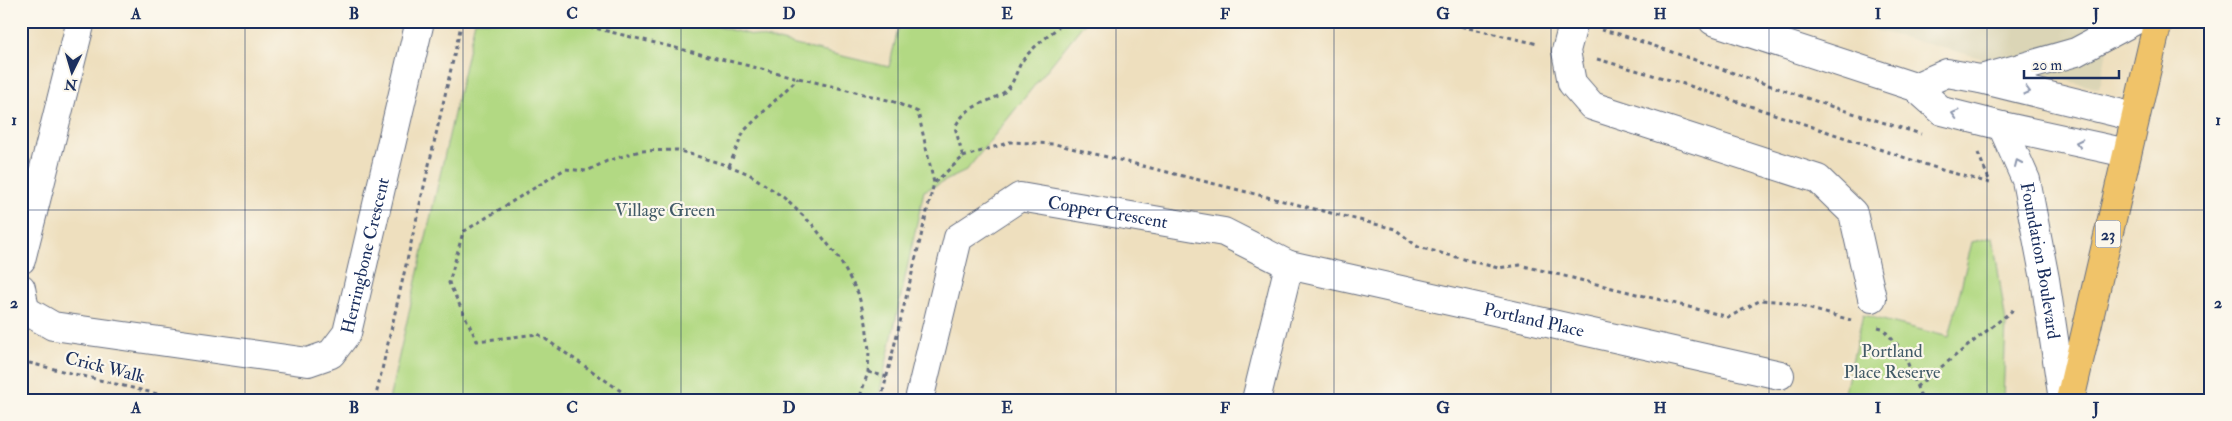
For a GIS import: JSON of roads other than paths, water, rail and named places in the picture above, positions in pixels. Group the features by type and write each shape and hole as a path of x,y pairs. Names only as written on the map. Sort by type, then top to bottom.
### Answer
{"main road":[{"name":"23","path":"2070,400 2158,21"}],"street":[{"path":"21,260 81,21"},
{"name":"Herringbone Crescent","path":"22,304 53,326 308,362 331,354 347,332 420,21"},
{"path":"1713,21 1915,87 1942,111 2127,153"},
{"path":"1980,79 2076,52 2134,21"},
{"path":"1574,23 1566,51 1572,83 1592,106 1818,179 1853,213 1872,298"},
{"path":"1915,87 1947,73 1980,79 2135,118"},
{"name":"Foundation Boulevard","path":"2002,126 2026,180 2045,279 2063,400"},
{"name":"Copper Crescent","path":"919,400 958,238 1020,198 1224,232 1289,265"},
{"path":"1256,400 1289,265"},
{"name":"Portland Place","path":"1289,265 1780,375"}],"park label":[{"name":"Village Green","path":"665,210"},
{"name":"Portland Place Reserve","path":"1892,361"}]}
